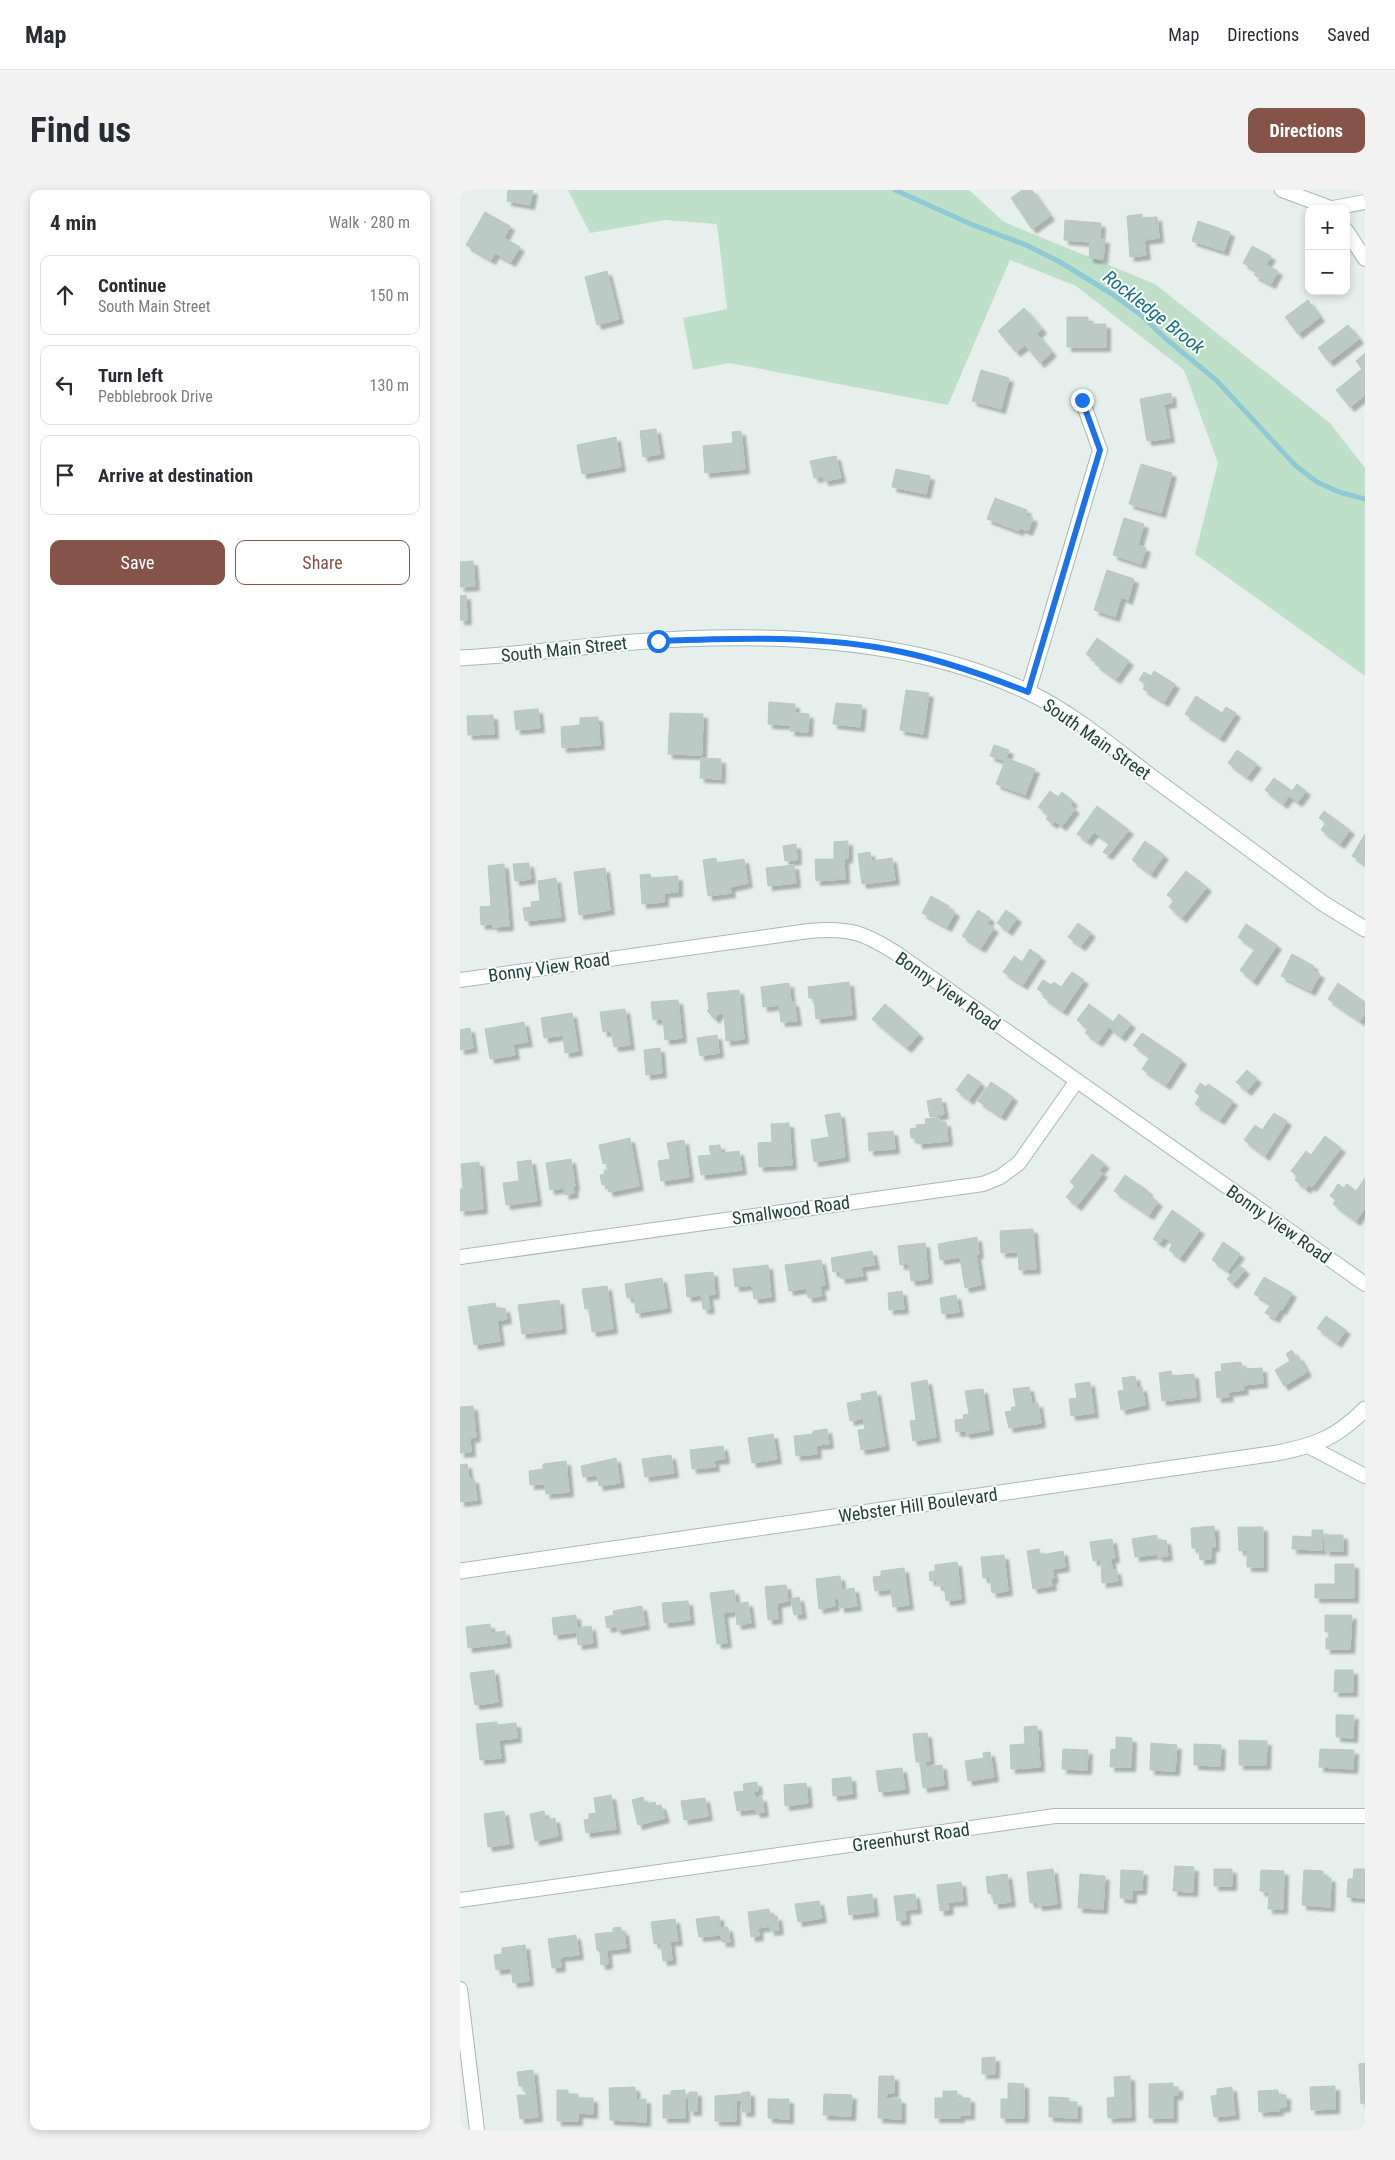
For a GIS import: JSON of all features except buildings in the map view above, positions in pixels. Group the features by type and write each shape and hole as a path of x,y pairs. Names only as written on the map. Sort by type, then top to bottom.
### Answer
{"main road":[{"name":"South Main Street","path":"460,658 650,641 756,639 807,642 900,652 954,665 1028,692 1074,719 1324,904 1365,930"},
{"name":"Webster Hill Boulevard","path":"460,1571 1310,1446 1335,1435 1365,1409"}],"street":[{"path":"1282,190 1324,205"},
{"path":"1349,205 1365,202"},
{"path":"1350,236 1365,259"},
{"path":"1028,692 1100,450 1082,400"},
{"name":"Bonny View Road","path":"460,980 809,931 832,929 851,931 875,939 1365,1284"},
{"name":"Smallwood Road","path":"460,1257 983,1184 1000,1177 1019,1163 1076,1082"},
{"path":"1310,1446 1365,1476"},
{"name":"Greenhurst Road","path":"460,1900 1055,1816 1365,1816"},
{"path":"460,1989 477,2130"}],"green space":[{"path":"568,190 969,190 1004,222 1155,284 1330,423 1365,468 1365,676 1195,554 1218,463 1184,370 1076,286 1010,260 948,405 730,363 693,370 683,318 727,309 717,224 665,220 590,233"}],"waterway":[{"name":"Rockledge Brook","path":"895,190 973,225 1026,245 1060,262 1112,294 1140,314 1165,338 1216,380 1296,466 1317,482 1339,492 1365,499"}],"route":[{"path":"658,641 756,639 868,647 900,652 954,665 1028,692 1100,450 1082,400"}]}
